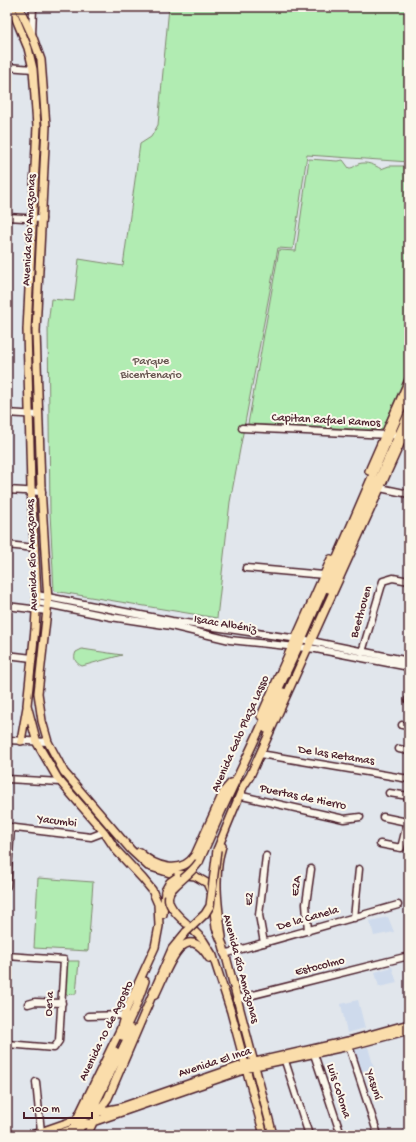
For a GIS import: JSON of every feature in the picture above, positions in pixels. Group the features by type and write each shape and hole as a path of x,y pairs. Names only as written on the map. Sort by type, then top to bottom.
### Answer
{"main road":[{"name":"Avenida Río Amazonas","path":"11,7 28,48 33,69 37,126 33,297 48,604 38,693 42,721 48,742 64,772 144,862 160,870 195,876 207,884 212,894 216,928 223,945 224,954 273,1135"},
{"name":"Avenida Río Amazonas","path":"19,7 32,35 41,60 46,126 42,219 33,297 27,330 31,491 37,598 28,705 37,743 61,782 104,832 115,846 116,850 152,890 158,904 159,916 155,947 125,1015 120,1031"},
{"name":"Avenida Galo Plaza Lasso","path":"243,787 245,776 302,643 409,380"},
{"name":"Avenida Galo Plaza Lasso","path":"243,787 260,754 302,643 324,575 386,435 409,391"},
{"name":"Avenida Galo Plaza Lasso","path":"222,810 404,436 409,412"},
{"name":"Avenida Galo Plaza Lasso","path":"222,810 222,804 231,783 380,488 409,424"},
{"path":"20,741 28,705"},
{"path":"223,945 218,908 219,863 225,837 250,776"},
{"path":"110,825 143,856 151,861 168,867 181,867 188,864 195,855 219,802 231,783"},
{"name":"Avenida 10 de Agosto","path":"87,1135 87,1121 172,949 186,932 205,914 210,906 217,850 243,787"},
{"path":"199,862 222,810"},
{"name":"Avenida Río Amazonas","path":"199,862 190,874 175,884 170,893 169,901 171,907 208,946 213,956 231,1012 264,1135"},
{"name":"Avenida 10 de Agosto","path":"81,1135 136,1006 158,950 164,897 168,886 172,881 199,862"},
{"path":"160,870 201,883 208,896 204,909 192,922 186,932"},
{"path":"139,1025 177,951 183,945 191,942 199,945 217,972"},
{"name":"Avenida 10 de Agosto","path":"72,1133 76,1120 145,981"},
{"name":"Avenida 10 de Agosto","path":"87,1121 98,1112 108,1098 155,986"},
{"name":"Avenida El Inca","path":"55,1135 72,1133 87,1121 254,1064 409,1030"},
{"name":"Avenida El Inca","path":"254,1064 285,1061 348,1044"},
{"name":"Avenida El Inca","path":"98,1112 119,1108 246,1067"},
{"path":"108,1098 110,1104 119,1108"},
{"name":"Avenida El Inca","path":"32,1135 76,1120 87,1121"}],"street":[{"path":"32,35 33,7"},
{"path":"7,67 33,69"},
{"path":"7,217 42,219"},
{"path":"7,413 38,415"},
{"name":"Capitan Rafael Ramos","path":"242,428 404,436"},
{"path":"380,488 409,494"},
{"path":"7,490 42,492"},
{"path":"7,545 35,548"},
{"path":"246,568 324,575"},
{"name":"Beethoven","path":"362,652 383,581 393,578 409,581"},
{"name":"Isaac Albéniz","path":"37,598 48,604 362,652 409,661"},
{"path":"7,606 36,610 48,604"},
{"name":"Isaac Albéniz","path":"172,624 230,640 302,643 409,667"},
{"path":"7,655 32,658"},
{"path":"402,725 409,726"},
{"path":"7,740 37,743 48,742"},
{"path":"399,749 409,751"},
{"name":"De las Retamas","path":"260,754 409,779"},
{"path":"7,779 61,782"},
{"path":"389,793 409,796"},
{"name":"Puertas de Hierro","path":"242,796 339,818 350,819 360,817"},
{"path":"380,844 401,848 408,824 384,817"},
{"path":"7,886 9,827"},
{"name":"Yacumbi","path":"9,827 91,837 104,832"},
{"name":"E2","path":"264,943 259,915 266,856"},
{"name":"E2A","path":"308,931 306,904 311,869"},
{"path":"354,918 359,869"},
{"name":"De la Canela","path":"224,954 398,905"},
{"name":"Oe1a","path":"7,956 64,960 59,1041 54,1048 7,1044"},
{"name":"Estocolmo","path":"237,999 409,956"},
{"path":"28,1004 35,1002 62,1003"},
{"path":"88,1016 125,1015"},
{"name":"Yasuní","path":"348,1044 378,1135"},
{"name":"Luis Coloma","path":"314,1054 341,1135"},
{"path":"285,1061 309,1135"},
{"path":"36,1082 41,1132"}],"shaded area":[{"path":"388,917 394,932 374,936 370,921"},
{"path":"392,967 397,983 379,987 375,972"},
{"path":"358,1000 365,1028 347,1033 341,1004"},
{"path":"368,1047 374,1068 362,1071 355,1050"}],"green space":[{"name":"Parque Bicentenario","path":"169,7 409,7 409,162 307,155 293,249 278,248 230,502 217,618 54,591 50,513 48,325 51,299 74,301 79,259 123,266 140,144 151,137 158,125"},
{"path":"309,159 343,160 349,168 364,163 381,169 389,166 409,166 409,368 382,430 248,424 279,250 296,251"},
{"path":"82,649 122,655 82,666 76,662 75,656 76,652"},
{"path":"38,878 93,882 88,951 34,948"},
{"path":"65,961 79,961 76,994 63,995"}]}
